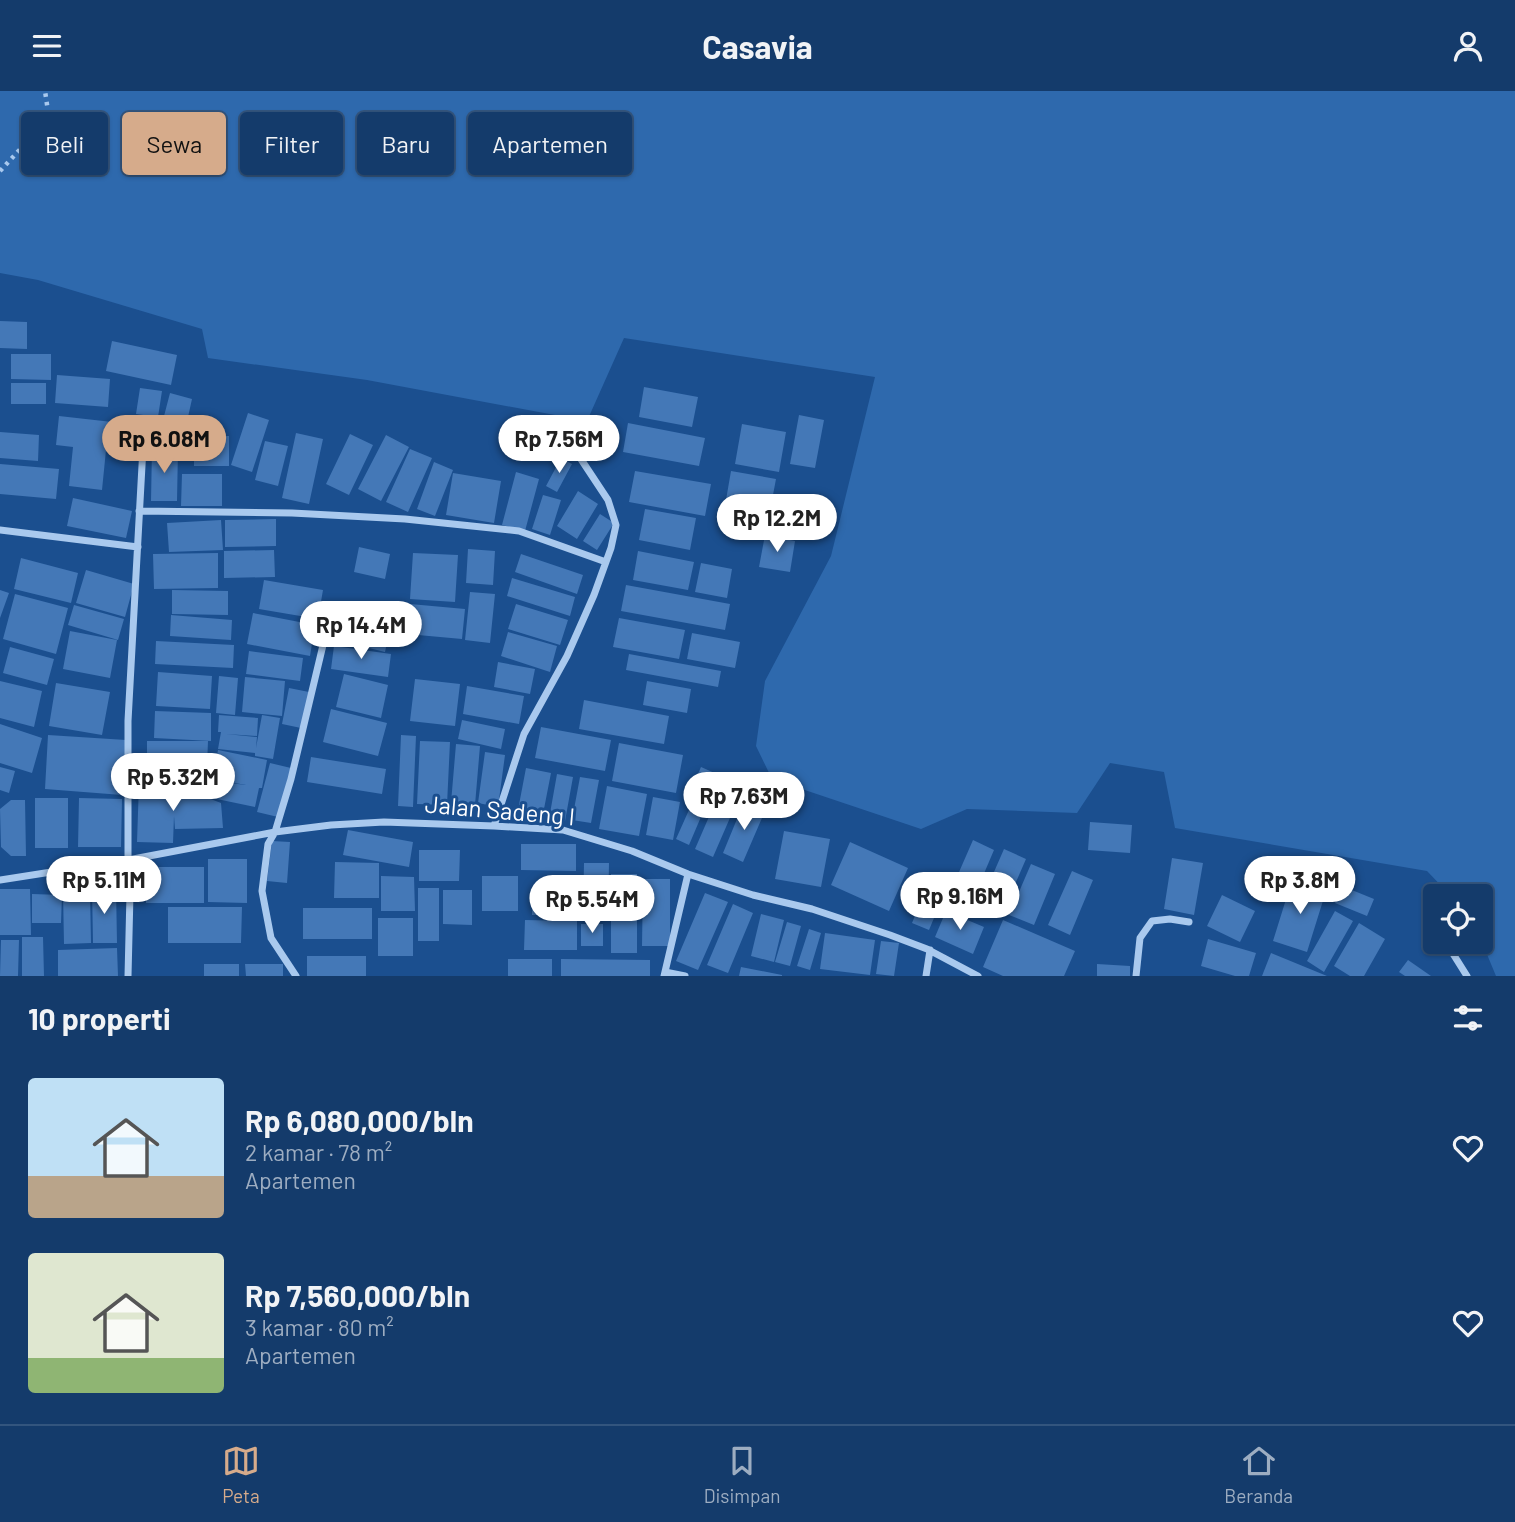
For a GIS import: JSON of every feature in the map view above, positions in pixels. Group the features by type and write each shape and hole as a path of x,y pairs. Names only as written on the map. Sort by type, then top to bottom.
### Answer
{"street":[{"path":"128,976 128,721 144,429"},
{"path":"494,826 524,734 567,656 594,595 611,548 616,525 608,500 561,429"},
{"path":"139,511 292,513 405,519 494,528 519,531 606,562"},
{"path":"1,532 138,547"},
{"path":"296,976 271,937 262,891 268,843 275,832 291,779 329,620"},
{"name":"Jalan Sadeng I","path":"0,880 128,860 275,832 331,825 384,822 563,830 632,851 688,874 753,895 812,909 890,935 930,950 978,976"},
{"path":"685,976 665,974 688,874"},
{"path":"1136,976 1140,938 1152,921 1170,919 1189,922"},
{"path":"926,976 930,950"},
{"path":"1453,954 1466,976"}],"path":[{"path":"0,171 49,118 45,91"}],"shaded area":[{"path":"0,91 1515,91 1515,976 1496,976 1487,954 1493,954 1493,884 1439,884 1427,871 1175,828 1164,772 1110,763 1077,813 967,809 921,829 772,779 756,746 765,681 831,556 875,377 624,338 587,421 367,380 208,358 202,329 38,280 0,273"}],"building":[{"path":"0,321 27,322 27,349 0,348"},
{"path":"112,341 177,355 171,385 106,371"},
{"path":"11,354 51,354 51,380 11,379"},
{"path":"57,375 110,379 108,407 55,403"},
{"path":"11,383 46,383 46,404 11,404"},
{"path":"644,387 698,397 692,427 639,417"},
{"path":"140,388 162,391 158,417 136,414"},
{"path":"170,393 192,399 186,426 163,420"},
{"path":"248,413 269,420 252,472 231,465"},
{"path":"799,415 824,420 815,468 790,464"},
{"path":"59,416 121,423 118,452 106,450 102,490 69,486 73,447 56,445"},
{"path":"628,423 705,438 699,466 623,452"},
{"path":"742,424 786,432 779,472 735,464"},
{"path":"0,432 39,435 38,461 0,458"},
{"path":"296,433 323,439 309,504 282,498"},
{"path":"350,434 373,445 349,495 326,484"},
{"path":"194,435 229,436 229,466 194,466"},
{"path":"386,435 409,447 381,501 358,489"},
{"path":"265,441 288,446 278,486 255,480"},
{"path":"152,448 178,449 177,501 151,501"},
{"path":"410,449 432,458 408,512 386,502"},
{"path":"561,458 572,464 557,492 546,486"},
{"path":"434,462 453,470 435,516 417,509"},
{"path":"0,464 59,469 56,499 0,494"},
{"path":"635,471 711,484 705,516 629,502"},
{"path":"731,471 776,479 766,532 722,523"},
{"path":"516,472 539,479 525,531 502,525"},
{"path":"453,473 501,481 494,523 446,515"},
{"path":"182,474 222,474 222,506 181,506"},
{"path":"578,491 598,504 577,539 557,526"},
{"path":"543,495 561,500 550,535 532,529"},
{"path":"73,498 132,511 126,538 67,526"},
{"path":"645,509 696,518 690,550 639,540"},
{"path":"600,514 614,523 597,550 583,541"},
{"path":"276,519 276,546 225,547 225,520"},
{"path":"221,520 223,550 169,552 167,523"},
{"path":"765,535 795,541 790,572 759,567"},
{"path":"359,547 390,554 385,579 354,572"},
{"path":"468,549 495,551 493,585 466,583"},
{"path":"274,550 275,577 224,578 224,551"},
{"path":"638,551 694,562 688,590 633,580"},
{"path":"218,553 218,588 154,589 153,554"},
{"path":"413,553 458,555 455,602 410,599"},
{"path":"521,554 583,575 577,594 515,572"},
{"path":"21,558 78,573 71,603 14,589"},
{"path":"701,563 732,569 727,598 695,592"},
{"path":"86,570 134,584 125,617 76,603"},
{"path":"512,578 575,597 570,616 507,596"},
{"path":"264,580 323,590 318,619 259,609"},
{"path":"626,585 730,604 725,630 621,611"},
{"path":"0,590 9,593 0,618"},
{"path":"172,590 228,591 228,615 172,614"},
{"path":"470,592 495,594 490,643 465,640"},
{"path":"15,594 68,608 56,654 3,639"},
{"path":"372,602 391,608 384,630 365,625"},
{"path":"410,604 465,609 462,639 407,634"},
{"path":"516,604 568,620 560,645 508,629"},
{"path":"74,605 124,619 118,640 68,625"},
{"path":"253,613 315,625 310,656 247,644"},
{"path":"171,615 232,620 231,640 170,636"},
{"path":"619,618 685,630 679,659 613,647"},
{"path":"357,626 389,633 385,652 353,644"},
{"path":"70,631 117,640 110,678 63,669"},
{"path":"508,632 557,646 550,672 501,656"},
{"path":"692,633 740,642 735,668 687,659"},
{"path":"156,641 234,645 233,668 155,664"},
{"path":"334,646 391,654 388,677 331,669"},
{"path":"10,647 54,659 47,685 3,673"},
{"path":"249,651 303,658 300,681 246,674"},
{"path":"629,654 721,671 718,687 626,670"},
{"path":"498,662 535,669 530,694 494,687"},
{"path":"158,672 212,676 210,709 156,706"},
{"path":"344,674 388,685 381,718 336,707"},
{"path":"219,676 238,678 235,715 216,713"},
{"path":"245,677 285,681 282,716 242,712"},
{"path":"415,679 460,684 455,726 410,721"},
{"path":"0,681 42,691 34,727 0,718"},
{"path":"647,681 691,689 687,713 643,705"},
{"path":"56,683 110,692 102,735 49,726"},
{"path":"467,686 524,696 519,724 463,714"},
{"path":"289,688 309,692 301,728 282,724"},
{"path":"584,700 669,716 664,744 579,729"},
{"path":"331,709 387,723 378,756 323,742"},
{"path":"155,711 211,713 211,741 154,738"},
{"path":"219,715 258,718 257,736 226,734 257,737 256,748 262,715 280,718 273,759 255,756 255,753 218,749 221,732 218,732"},
{"path":"462,720 505,729 501,749 458,739"},
{"path":"0,724 42,738 32,773 0,763"},
{"path":"541,727 611,740 605,771 535,758"},
{"path":"48,735 126,740 122,795 45,789"},
{"path":"401,735 416,736 413,807 398,806"},
{"path":"147,741 208,741 206,792 189,791 190,775 147,774"},
{"path":"420,741 450,742 447,805 417,804"},
{"path":"619,743 683,755 676,793 612,781"},
{"path":"456,744 480,746 475,805 451,803"},
{"path":"218,750 267,760 255,807 212,798 214,781 246,785 213,779"},
{"path":"485,752 505,755 498,807 478,803"},
{"path":"311,757 386,769 382,794 307,782"},
{"path":"270,763 291,768 278,817 257,812"},
{"path":"0,767 15,771 9,793 0,790"},
{"path":"701,767 742,785 735,801 694,783"},
{"path":"526,768 551,773 543,814 518,810"},
{"path":"557,774 573,777 565,821 549,819"},
{"path":"580,777 599,780 591,823 572,820"},
{"path":"139,783 175,784 175,791 195,793 221,803 223,828 175,829 174,816 173,843 137,842"},
{"path":"607,786 647,794 639,836 599,829"},
{"path":"697,792 709,798 689,845 676,839"},
{"path":"718,796 736,804 713,857 695,849"},
{"path":"653,797 680,802 673,840 646,835"},
{"path":"35,798 68,798 68,848 35,848"},
{"path":"79,798 122,799 121,847 78,847"},
{"path":"11,800 25,800 26,856 11,856 1,847 0,809"},
{"path":"744,802 765,811 743,862 723,853"},
{"path":"1090,822 1132,825 1130,853 1088,850"},
{"path":"348,830 413,842 409,867 343,855"},
{"path":"784,831 830,839 821,887 775,879"},
{"path":"973,840 994,850 971,904 949,895"},
{"path":"272,841 290,842 287,883 267,881"},
{"path":"850,842 908,868 889,911 831,885"},
{"path":"521,844 576,844 576,871 521,870"},
{"path":"1004,849 1026,859 1002,914 980,904"},
{"path":"419,850 460,850 459,881 419,881"},
{"path":"1172,858 1203,863 1194,915 1164,909"},
{"path":"208,859 247,859 247,903 208,902"},
{"path":"335,862 379,863 379,898 334,898"},
{"path":"584,863 609,863 608,918 583,918"},
{"path":"1031,864 1055,874 1034,925 1009,915"},
{"path":"146,867 204,867 204,903 146,903"},
{"path":"1072,871 1093,880 1070,935 1048,925"},
{"path":"611,874 637,874 637,953 611,953"},
{"path":"381,876 414,877 415,911 381,911"},
{"path":"482,876 518,876 518,911 482,911"},
{"path":"643,879 670,879 670,946 642,946"},
{"path":"1292,880 1326,891 1307,952 1273,941"},
{"path":"1342,886 1374,899 1367,916 1335,903"},
{"path":"92,888 116,888 117,943 93,943"},
{"path":"418,888 439,888 439,941 418,941"},
{"path":"0,889 30,889 31,935 0,935"},
{"path":"443,890 472,890 472,925 443,924"},
{"path":"90,891 91,943 64,944 63,892"},
{"path":"532,892 579,892 579,915 532,915"},
{"path":"705,893 728,902 698,970 676,961"},
{"path":"32,894 62,895 61,923 32,923"},
{"path":"1222,895 1255,911 1240,942 1207,926"},
{"path":"922,899 939,906 929,930 912,923"},
{"path":"733,904 753,913 728,973 707,965"},
{"path":"168,907 242,907 241,943 168,943"},
{"path":"303,908 372,908 372,939 303,939"},
{"path":"946,911 984,927 973,954 935,937"},
{"path":"1335,911 1353,921 1324,972 1307,961"},
{"path":"761,914 784,920 774,962 751,956"},
{"path":"378,918 413,918 413,956 378,956"},
{"path":"525,920 577,921 577,950 524,950"},
{"path":"1003,920 1075,951 1064,976 1003,976 983,967"},
{"path":"787,922 801,926 790,966 775,962"},
{"path":"1359,923 1385,939 1364,976 1350,976 1334,966"},
{"path":"581,924 603,924 603,946 581,946"},
{"path":"809,929 821,933 810,970 797,966"},
{"path":"825,933 875,940 870,975 820,969"},
{"path":"22,937 43,937 44,976 22,976"},
{"path":"1208,939 1256,953 1249,976 1235,976 1201,966"},
{"path":"1,940 19,940 18,976 0,976"},
{"path":"881,941 899,943 894,976 876,974"},
{"path":"117,948 118,976 58,976 58,950"},
{"path":"1271,953 1327,976 1262,976"},
{"path":"307,956 366,956 366,976 307,976"},
{"path":"508,959 552,959 552,976 508,976"},
{"path":"561,959 650,960 650,976 561,976"},
{"path":"1408,960 1431,976 1405,976 1399,972"},
{"path":"204,964 239,964 239,976 204,976"},
{"path":"245,964 283,964 283,976 246,976"},
{"path":"1097,964 1130,966 1130,976 1097,976"},
{"path":"741,967 782,975 782,976 739,976"}]}
